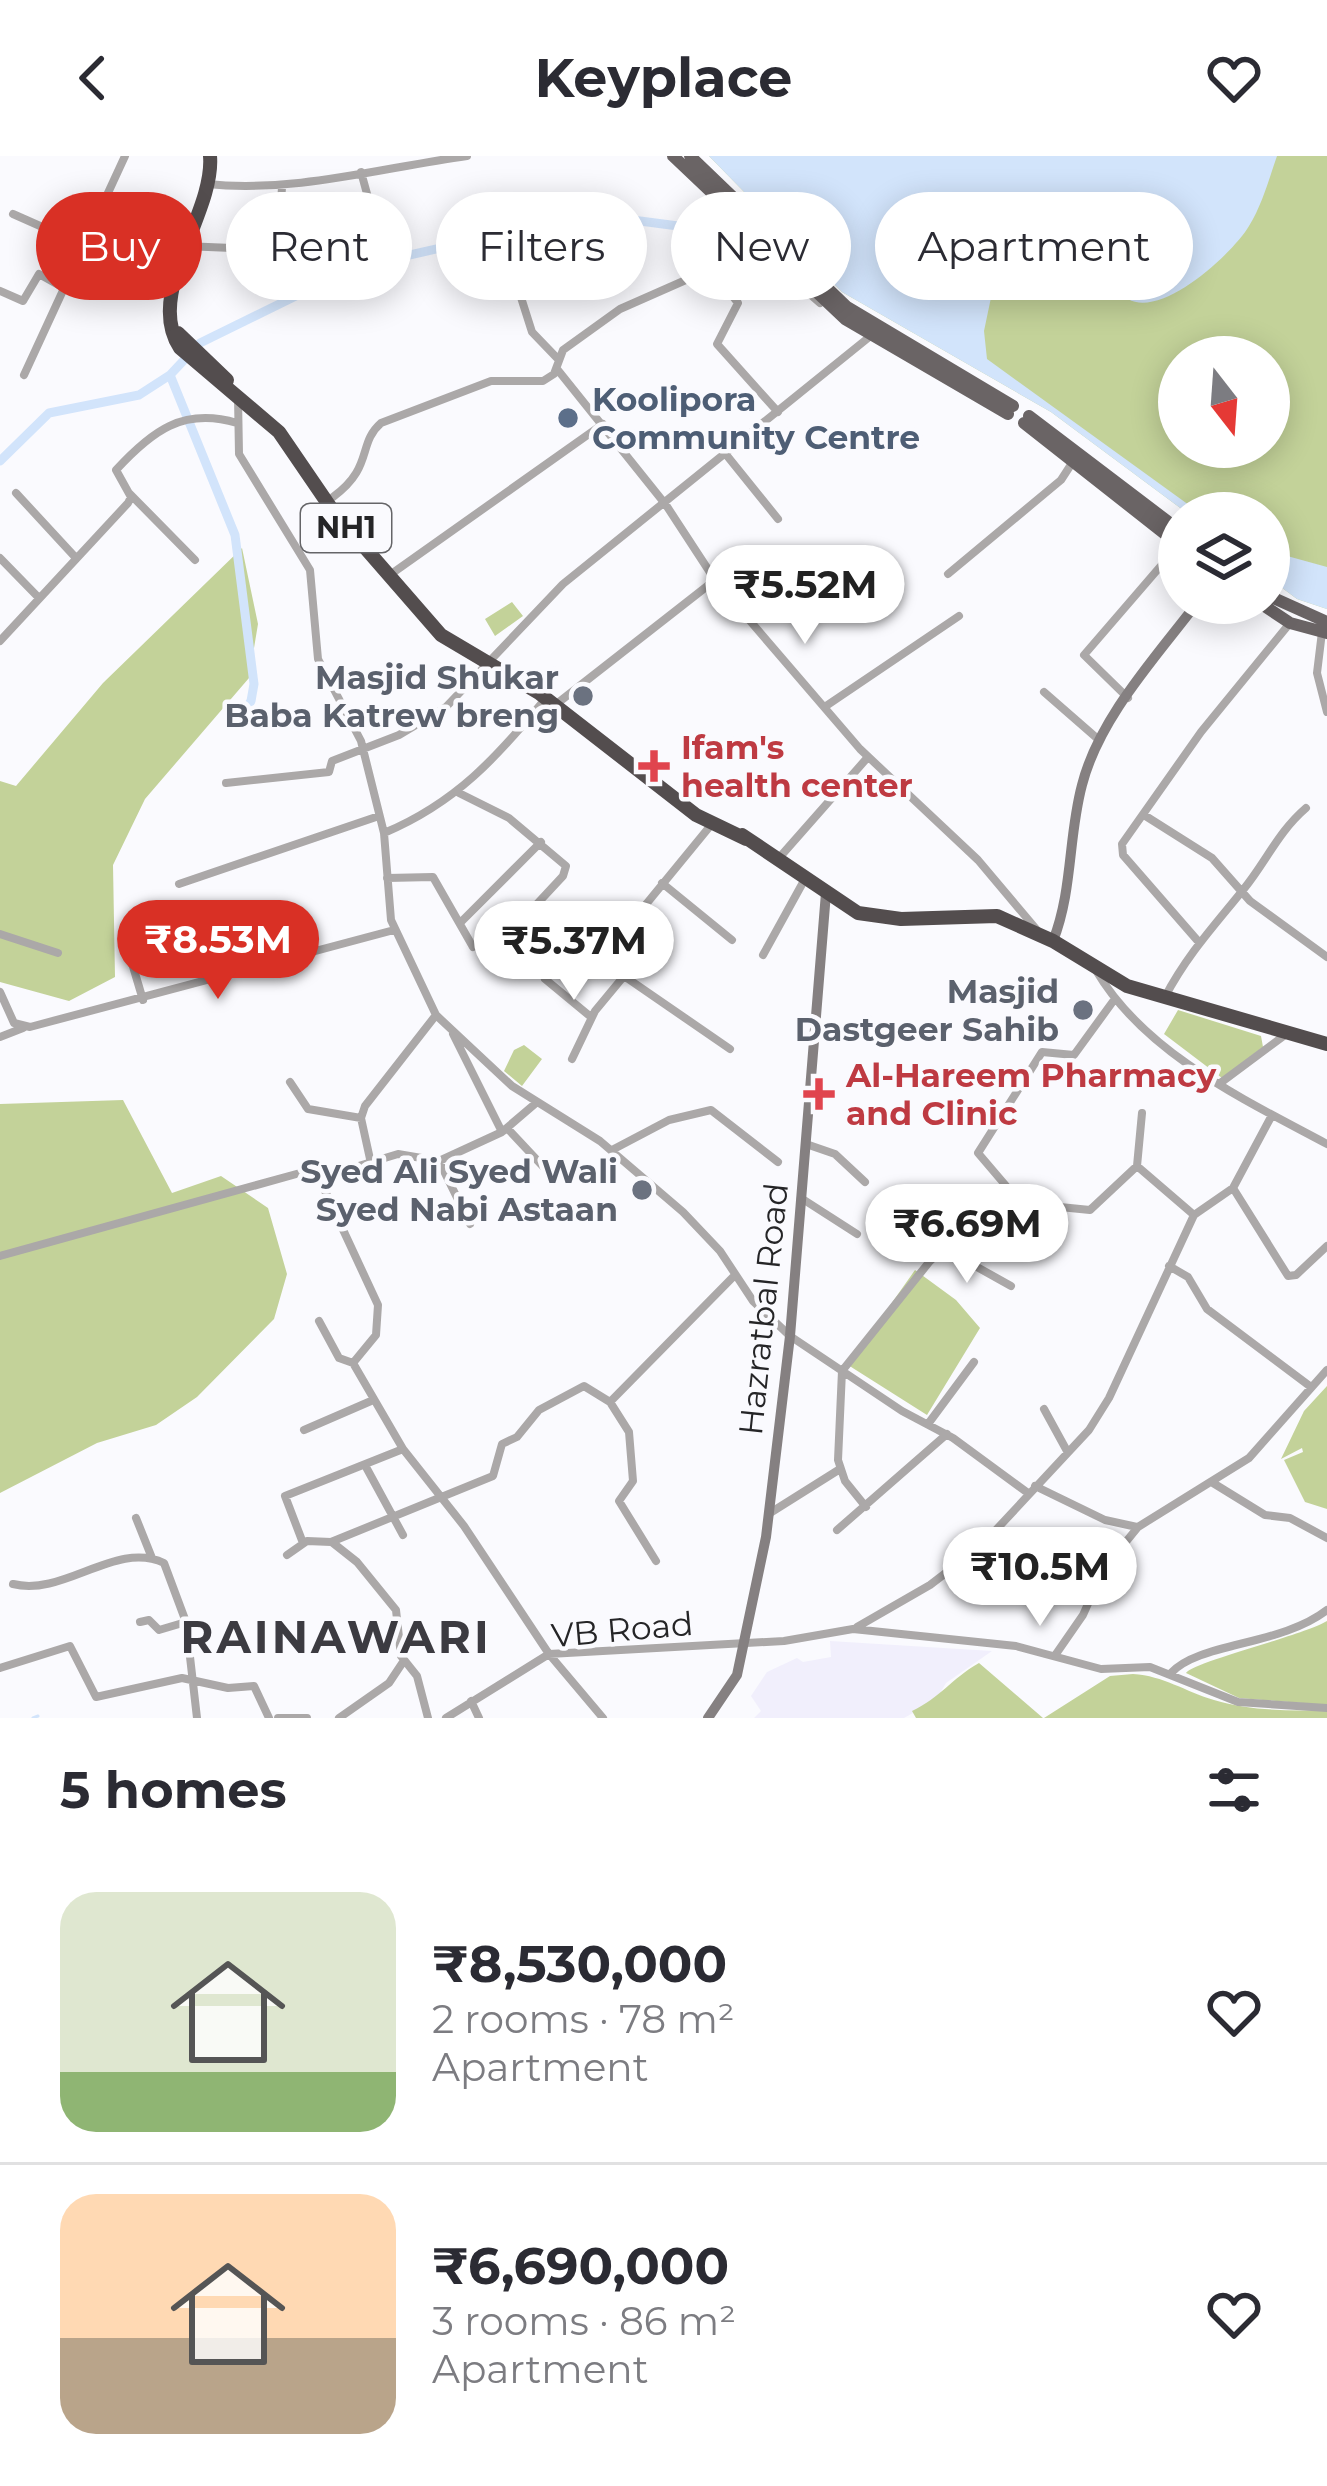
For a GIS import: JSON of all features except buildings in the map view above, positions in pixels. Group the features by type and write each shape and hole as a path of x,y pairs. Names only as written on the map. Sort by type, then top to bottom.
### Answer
{"highway":[{"name":"NH1","path":"202,197 210,156"},
{"name":"NH1","path":"174,300 170,317 177,338 279,432 333,511 419,614 548,697 826,893 867,916 987,914 1048,938 1097,972 1164,999 1326,1042"},
{"name":"NH1","path":"235,392 281,422 394,572 481,658"},
{"name":"NH1","path":"548,697 711,825 746,839"}],"main road":[{"path":"674,156 844,314 1010,410"},
{"path":"690,156 844,314"},
{"path":"1026,419 1158,515"},
{"path":"1077,457 1158,526"},
{"path":"1290,608 1325,629"},
{"path":"1290,623 1325,629"},
{"path":"1048,938 1066,902 1078,798 1099,740 1182,624"},
{"name":"Hazratbal Road","path":"708,1718 737,1675 769,1514 790,1336 826,893"}],"street":[{"path":"107,192 124,156"},
{"path":"207,184 282,187 466,156"},
{"path":"361,172 367,192"},
{"path":"202,247 278,250 282,187"},
{"path":"13,214 36,224"},
{"path":"0,291 23,301 36,279"},
{"path":"333,497 359,475 370,436 381,423 491,380 543,381 620,308 671,286"},
{"path":"24,375 58,300"},
{"path":"522,300 532,332 666,505 715,580 868,758 978,860 1048,938"},
{"path":"737,300 716,344 778,412"},
{"path":"825,300 844,314"},
{"path":"226,783 327,773 332,761 365,752 446,707 481,658 563,584 875,332"},
{"path":"235,392 239,454 310,570 318,659 365,752 384,832 394,930 436,1016 536,1103 612,1150 698,1227 734,1276 790,1336 1031,1490 1115,1524 1138,1527"},
{"path":"195,560 129,493 116,470 154,432 183,419 197,416 237,424"},
{"path":"394,572 603,424"},
{"path":"724,452 778,519"},
{"path":"948,574 1061,480 1077,457"},
{"path":"16,493 76,559"},
{"path":"0,641 128,503 129,493"},
{"path":"0,558 39,598"},
{"path":"1128,698 1088,662 1086,651 1158,568"},
{"path":"384,832 459,793 488,768 548,697 715,580"},
{"path":"826,706 959,616"},
{"path":"1197,940 1121,852 1201,732 1289,624"},
{"path":"1325,629 1317,673 1327,712"},
{"path":"1044,692 1099,740"},
{"path":"779,858 868,758"},
{"path":"459,793 541,842 562,860 567,871 494,949"},
{"path":"1164,999 1197,940 1242,892 1280,832 1306,808"},
{"path":"1144,814 1212,858 1242,892 1327,957"},
{"path":"178,884 379,816"},
{"path":"711,825 610,947 624,976 730,1049"},
{"path":"461,922 541,842"},
{"path":"387,878 433,877 473,947"},
{"path":"764,955 806,877"},
{"path":"662,883 732,940"},
{"path":"0,1037 394,930"},
{"path":"0,934 58,952"},
{"path":"125,943 142,1000"},
{"path":"1097,972 1114,1000 1219,1084 1327,1144"},
{"path":"572,1060 591,1017 624,976"},
{"path":"545,979 591,1017"},
{"path":"0,992 14,1023 24,1028"},
{"path":"1114,1000 1075,1055 1042,1052 984,1140 979,1156 1007,1187 1040,1205 1083,1212 1097,1206 1137,1166 1142,1113"},
{"path":"370,1159 361,1118 436,1016"},
{"path":"1219,1084 1290,1031"},
{"path":"452,1033 504,1130 551,1175"},
{"path":"290,1082 308,1109 361,1118"},
{"path":"0,1256 300,1173 320,1178 398,1154 439,1161 504,1130 536,1103"},
{"path":"612,1150 669,1120 711,1110 778,1162"},
{"path":"854,1630 969,1556 1103,1410 1194,1214 1233,1188 1271,1117"},
{"path":"806,1144 835,1154 866,1182"},
{"path":"439,1161 470,1224"},
{"path":"1137,1166 1194,1214"},
{"path":"320,1178 379,1306 376,1335 353,1364"},
{"path":"866,1507 840,1469 836,1432 842,1371 943,1248 1007,1187"},
{"path":"1233,1188 1288,1276 1327,1246"},
{"path":"801,1198 857,1234"},
{"path":"943,1248 1011,1286"},
{"path":"1169,1266 1188,1277 1207,1309 1311,1387"},
{"path":"610,1402 734,1276"},
{"path":"319,1321 339,1358 353,1364 403,1449 548,1654 603,1718"},
{"path":"928,1424 974,1361"},
{"path":"1056,1654 1083,1615 1103,1570 1138,1527 1213,1483 1279,1430 1327,1370"},
{"path":"287,1555 303,1543 332,1542 493,1476 502,1444 517,1437 539,1410 584,1386 610,1402 631,1442 633,1481 619,1501 656,1562"},
{"path":"304,1430 371,1401"},
{"path":"1044,1409 1067,1451"},
{"path":"837,1530 947,1434"},
{"path":"303,1543 285,1496 403,1449"},
{"path":"366,1466 403,1534"},
{"path":"769,1514 840,1469"},
{"path":"1213,1483 1265,1515 1290,1518 1327,1538"},
{"path":"136,1518 152,1558 170,1570 186,1622 197,1718"},
{"path":"332,1542 357,1562 393,1604 403,1662 417,1676 428,1718"},
{"path":"13,1584 44,1586 123,1561 152,1558"},
{"path":"1327,1610 1252,1644 1190,1657 1170,1674 1238,1702 1327,1708"},
{"path":"140,1622 149,1620 159,1630 186,1622"},
{"name":"VB Road","path":"446,1718 548,1654 746,1643 854,1630 946,1636 1056,1654 1101,1669 1150,1666 1170,1674"},
{"path":"0,1669 68,1646 96,1696 194,1679 258,1688 269,1718"},
{"path":"339,1718 389,1684 403,1662"},
{"path":"471,1701 478,1718"},
{"path":"278,1718 307,1718"}],"shaded area":[{"path":"830,1641 992,1651 946,1683 936,1700 904,1718 754,1718 761,1711 751,1696 767,1672 797,1658 803,1662 831,1657"}],"green space":[{"path":"709,156 1327,156 1327,609 1290,594 1290,492 1159,492 1051,412 851,297 851,192 744,192"},
{"path":"242,548 258,624 249,678 145,799 113,865 115,977 69,1001 0,982 0,781 16,786 103,683"},
{"path":"512,602 523,616 495,636 485,619"},
{"path":"1178,1010 1261,1036 1263,1047 1222,1078 1164,1034"},
{"path":"524,1045 542,1059 522,1086 504,1071 514,1050"},
{"path":"123,1100 172,1193 221,1176 268,1208 287,1274 274,1319 197,1397 156,1425 97,1443 0,1493 0,1104"},
{"path":"915,1270 956,1300 980,1328 927,1415 848,1365"},
{"path":"1327,1386 1327,1509 1305,1502 1284,1460 1303,1452 1302,1448 1281,1459 1304,1411"},
{"path":"1327,1621 1327,1705 1239,1698 1186,1673 1207,1662"},
{"path":"979,1663 1043,1718 916,1718 912,1711"},
{"path":"1133,1674 1228,1704 1327,1710 1327,1718 1044,1718 1110,1676"}],"water":[{"path":"709,156 1277,156 1258,209 1241,238 1193,281 1193,192 875,192 875,300 990,300 984,331 987,359 1171,492 1159,492 1051,412 851,297 851,192 744,192"},
{"path":"1290,557 1327,567 1327,609 1290,594"}],"waterway":[{"path":"0,461 49,413 139,395 170,375 200,343 308,290 383,261 573,218 602,216 671,225"},
{"path":"170,375 235,535 254,684 251,701 237,723"},
{"path":"33,1718 38,1716"}],"place":[{"name":"Koolipora Community Centre","path":"568,418"},
{"name":"Masjid Shukar Baba Katrew breng","path":"583,696"},
{"name":"Ifam's health center","path":"654,766"},
{"name":"Masjid Dastgeer Sahib","path":"1083,1010"},
{"name":"Al-Hareem Pharmacy and Clinic","path":"819,1094"},
{"name":"Syed Ali Syed Wali Syed Nabi Astaan","path":"642,1190"}],"district":[{"name":"RAINAWARI","path":"336,1637"}]}
